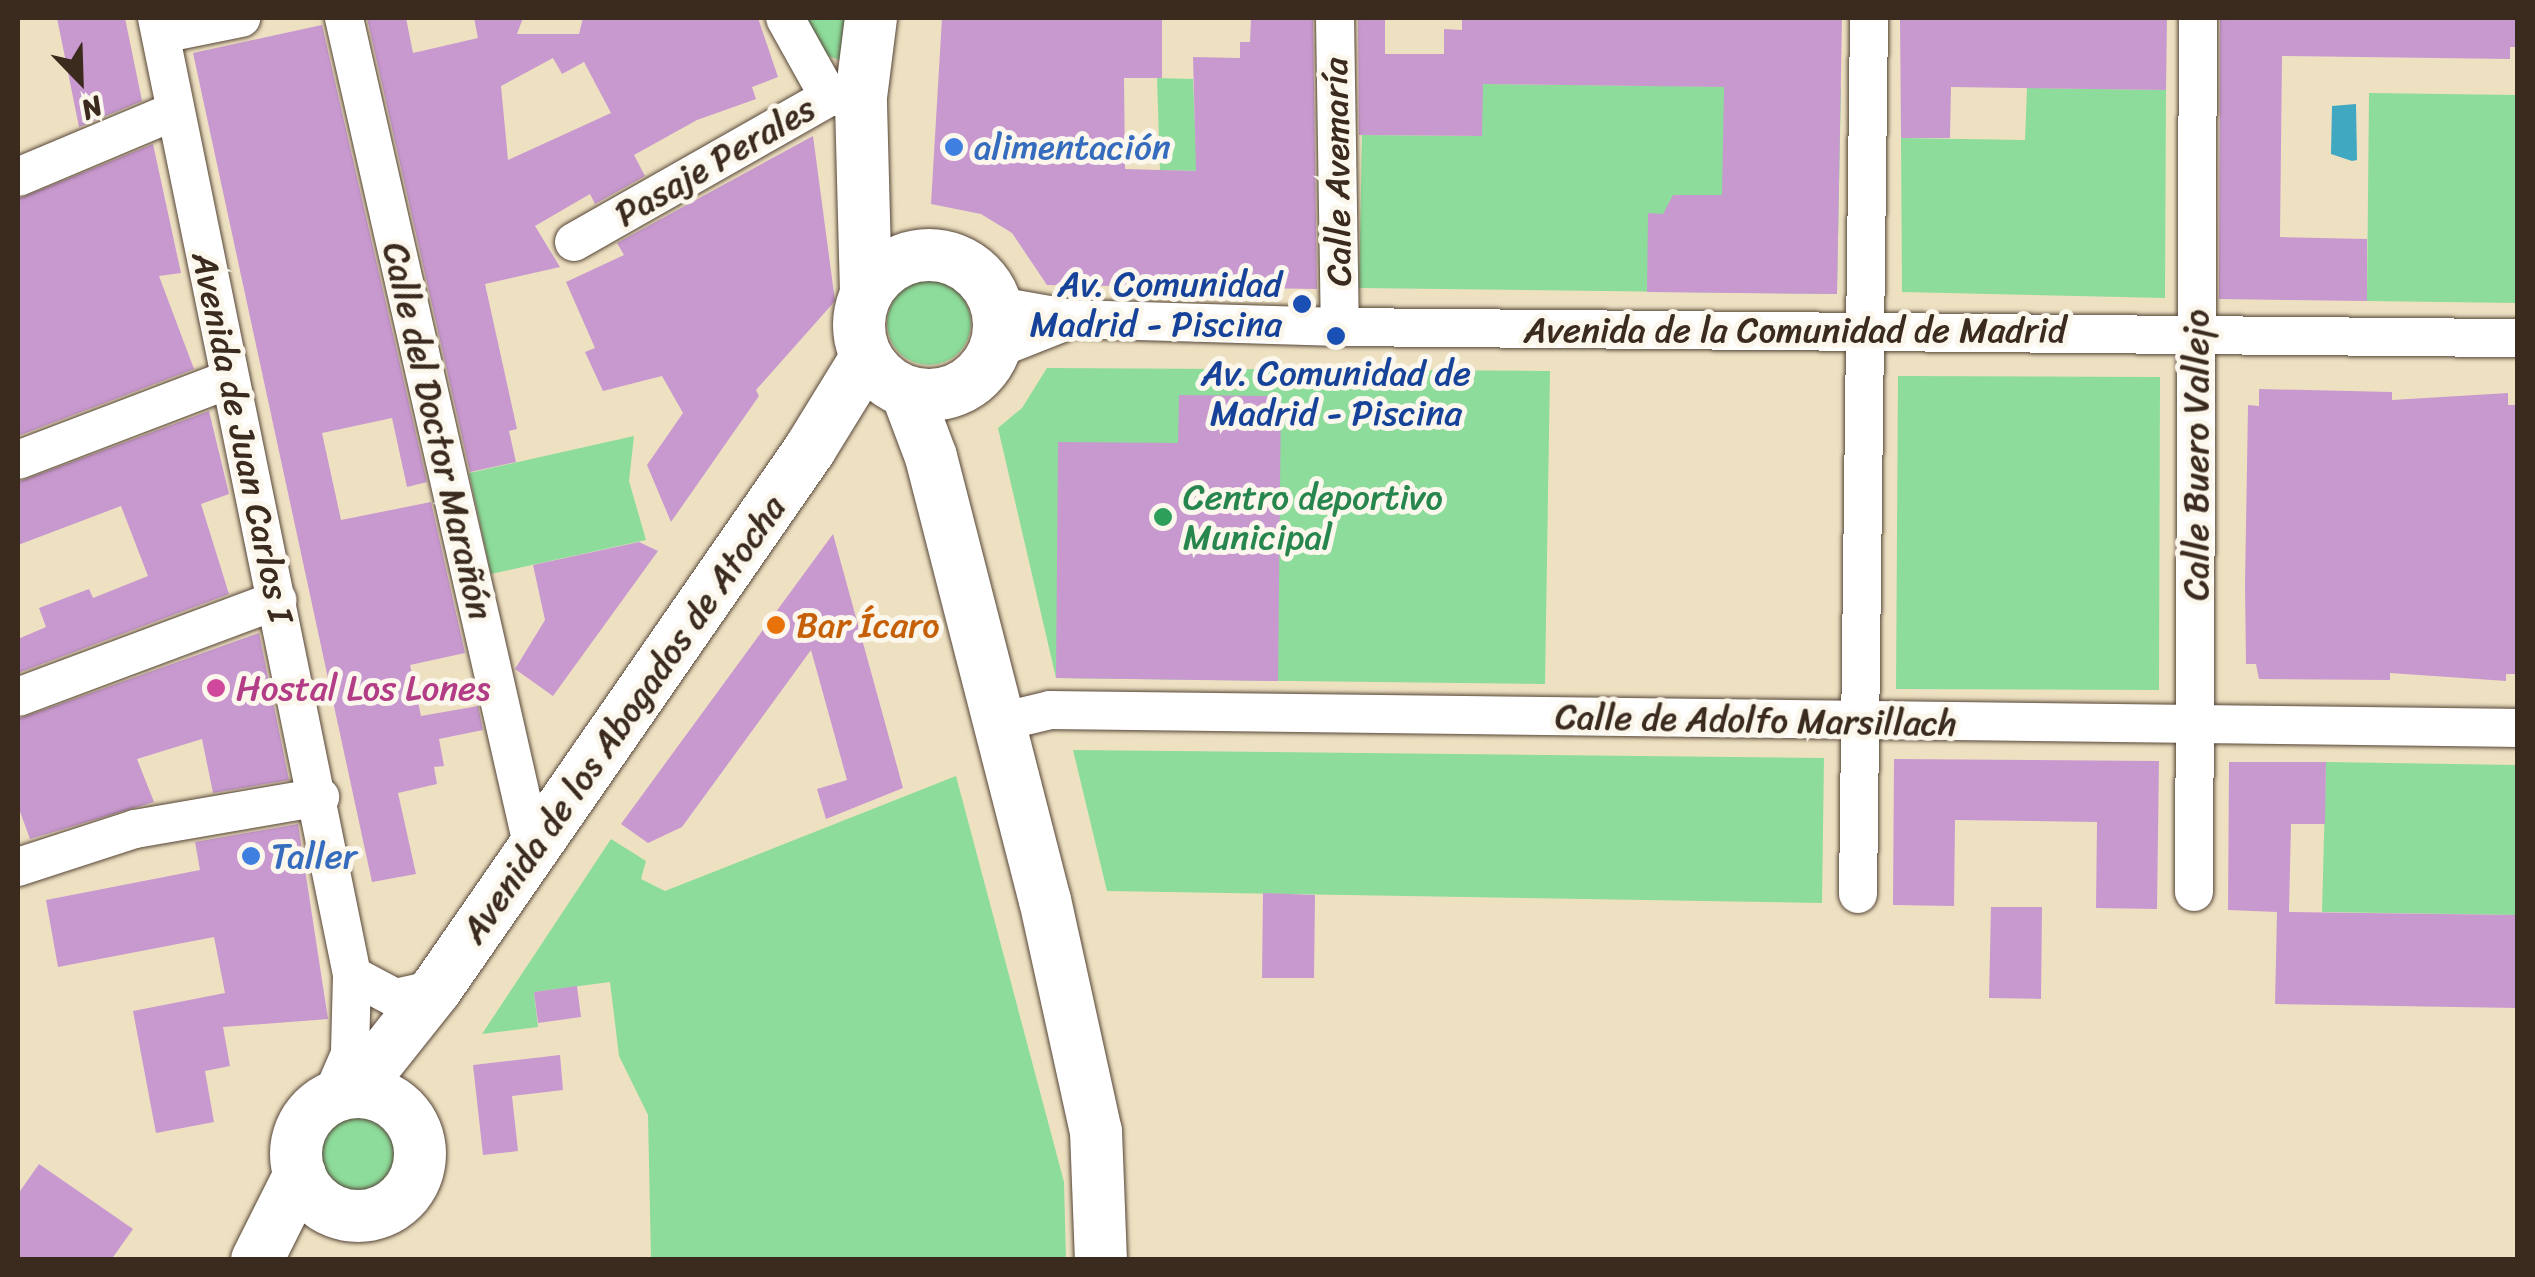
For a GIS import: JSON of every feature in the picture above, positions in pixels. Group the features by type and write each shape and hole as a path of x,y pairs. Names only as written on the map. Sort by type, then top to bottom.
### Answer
{"main road":[{"path":"871,18 845,97 861,152 896,221 928,254 972,269 997,327 986,368 904,382"},
{"path":"861,152 866,294 858,326 904,382 931,457 996,722 1045,900 1096,1131 1101,1260"},
{"path":"866,294 892,265 928,254"},
{"name":"Avenida de los Abogados de Atocha","path":"343,1095 436,989 532,844 810,449 904,382"},
{"name":"Avenida de los Abogados de Atocha","path":"410,1120 414,1057 436,989"},
{"path":"270,1260 315,1192 301,1131 343,1095 386,1098 410,1120 420,1155 409,1190 381,1212 315,1192"},
{"path":"257,1260 315,1192"}],"street":[{"path":"159,26 241,18"},
{"name":"Calle del Doctor Marañón","path":"344,18 532,844"},
{"path":"784,18 845,97"},
{"name":"Calle Avemaría","path":"1335,18 1340,327"},
{"path":"1858,894 1857,722 1867,330 1869,18"},
{"name":"Calle Buero Vallejo","path":"2194,892 2198,18"},
{"name":"Avenida de Juan Carlos I","path":"159,26 320,797 352,974 350,1054 343,1095"},
{"name":"Pasaje Perales","path":"574,242 845,97"},
{"path":"18,177 175,112"},
{"name":"Avenida de la Comunidad de Madrid","path":"997,327 1072,320 1340,327 2518,338"},
{"path":"18,460 230,379"},
{"path":"18,698 276,600"},
{"name":"Calle de Adolfo Marsillach","path":"996,722 1050,710 2518,728"},
{"path":"18,868 135,829 320,797"},
{"path":"352,974 395,998 436,989"}],"green space":[{"path":"798,18 851,18 843,61 828,56"},
{"path":"1157,78 1193,79 1197,171 1160,170"},
{"path":"1482,84 1841,88 1837,294 1359,288 1362,135 1482,136"},
{"path":"2027,88 2166,90 2165,298 1902,292 1901,138 2025,140"},
{"path":"2369,93 2517,95 2517,303 2367,301"},
{"path":"929,281 952,288 964,300 971,323 964,346 952,358 929,365 906,358 894,346 887,323 894,300 906,288"},
{"path":"1047,368 1550,371 1545,684 1056,678 998,428 1022,408"},
{"path":"1898,376 2160,377 2159,690 1896,689"},
{"path":"634,436 629,481 646,540 491,574 469,473"},
{"path":"1073,750 1824,758 1822,903 1107,891"},
{"path":"2326,762 2517,765 2517,915 2322,912"},
{"path":"956,776 1064,1182 1066,1259 651,1259 648,1115 619,1056 610,982 534,992 538,1027 482,1034 611,839 646,861 641,879 665,891"},
{"path":"360,1109 377,1113 392,1123 402,1138 406,1155 402,1172 392,1187 377,1197 360,1201 343,1197 328,1187 318,1172 314,1155 318,1138 328,1123 343,1113"}],"water":[{"path":"2356,104 2357,160 2352,161 2331,154 2332,106"}],"building":[{"path":"57,18 125,18 142,101 79,127"},
{"path":"367,18 406,18 413,53 478,38 474,18 523,18 517,34 579,34 583,18 758,18 778,77 752,87 756,99 697,120 634,155 645,176 595,204 590,194 535,226 560,267 485,284 517,429 509,431 516,462 470,472","holes":["553,58 562,74 584,62 611,113 508,160 501,86"]},
{"path":"942,18 1162,18 1162,78 1124,78 1125,169 1196,171 1193,57 1240,58 1240,42 1250,42 1251,18 1313,18 1317,289 1047,285 1012,233 981,214 931,204"},
{"path":"1358,18 1385,18 1385,54 1444,54 1444,29 1462,30 1462,18 1842,18 1837,294 1647,292 1648,213 1663,214 1673,195 1722,195 1724,87 1483,84 1482,136 1359,135"},
{"path":"1900,18 2167,18 2166,90 1951,87 1950,138 1901,138"},
{"path":"2220,18 2518,18 2518,47 2510,47 2510,59 2282,56 2280,237 2367,239 2367,301 2219,299"},
{"path":"322,25 427,482 407,487 392,418 322,433 341,520 431,502 465,653 410,665 421,716 478,706 483,730 439,739 444,766 434,767 437,784 398,793 416,874 372,882 193,53"},
{"path":"813,136 835,301 756,390 759,396 671,522 647,465 683,413 662,376 603,391 585,352 595,348 566,282 624,255 617,243"},
{"path":"153,144 181,273 159,276 194,369 18,436 18,199"},
{"path":"2259,389 2392,392 2392,400 2508,393 2508,405 2518,405 2518,674 2506,674 2506,681 2390,673 2390,680 2259,679 2256,664 2246,664 2245,585 2248,405 2259,406"},
{"name":"Centro deportivo Municipal","path":"1179,395 1281,396 1278,681 1056,678 1058,442 1178,443"},
{"path":"209,411 229,494 201,504 229,594 18,673 18,639 46,627 39,608 89,589 93,598 148,576 121,506 18,545 18,482"},
{"path":"833,534 903,788 826,819 817,789 847,780 811,650 682,827 648,843 621,824"},
{"path":"639,542 658,551 553,696 515,669 545,620 533,565"},
{"path":"259,633 289,780 213,793 202,739 137,759 154,802 30,839 18,806 18,719"},
{"path":"1894,759 2159,761 2157,909 2096,908 2097,822 1955,820 1954,906 1893,905"},
{"path":"2229,762 2326,762 2325,824 2291,824 2289,912 2518,915 2518,1008 2275,1004 2277,912 2228,910"},
{"path":"298,824 328,1019 223,1027 230,1066 205,1071 214,1122 156,1133 133,1011 225,993 214,937 58,967 46,900 200,870 195,842"},
{"path":"1263,893 1315,895 1314,978 1262,978"},
{"path":"1991,907 2042,907 2041,999 1989,998"},
{"path":"577,986 581,1017 538,1023 534,992"},
{"path":"560,1055 563,1090 512,1096 518,1151 483,1155 473,1065"},
{"path":"39,1164 133,1229 111,1260 18,1259 18,1194"}],"place":[{"name":"alimentación","path":"954,147"},
{"name":"Av. Comunidad Madrid - Piscina","path":"1302,304"},
{"name":"Av. Comunidad de Madrid - Piscina","path":"1336,336"},
{"name":"Centro deportivo Municipal","path":"1163,517"},
{"name":"Bar Ícaro","path":"776,625"},
{"name":"Hostal Los Lones","path":"216,688"},
{"name":"Taller","path":"251,856"}]}
